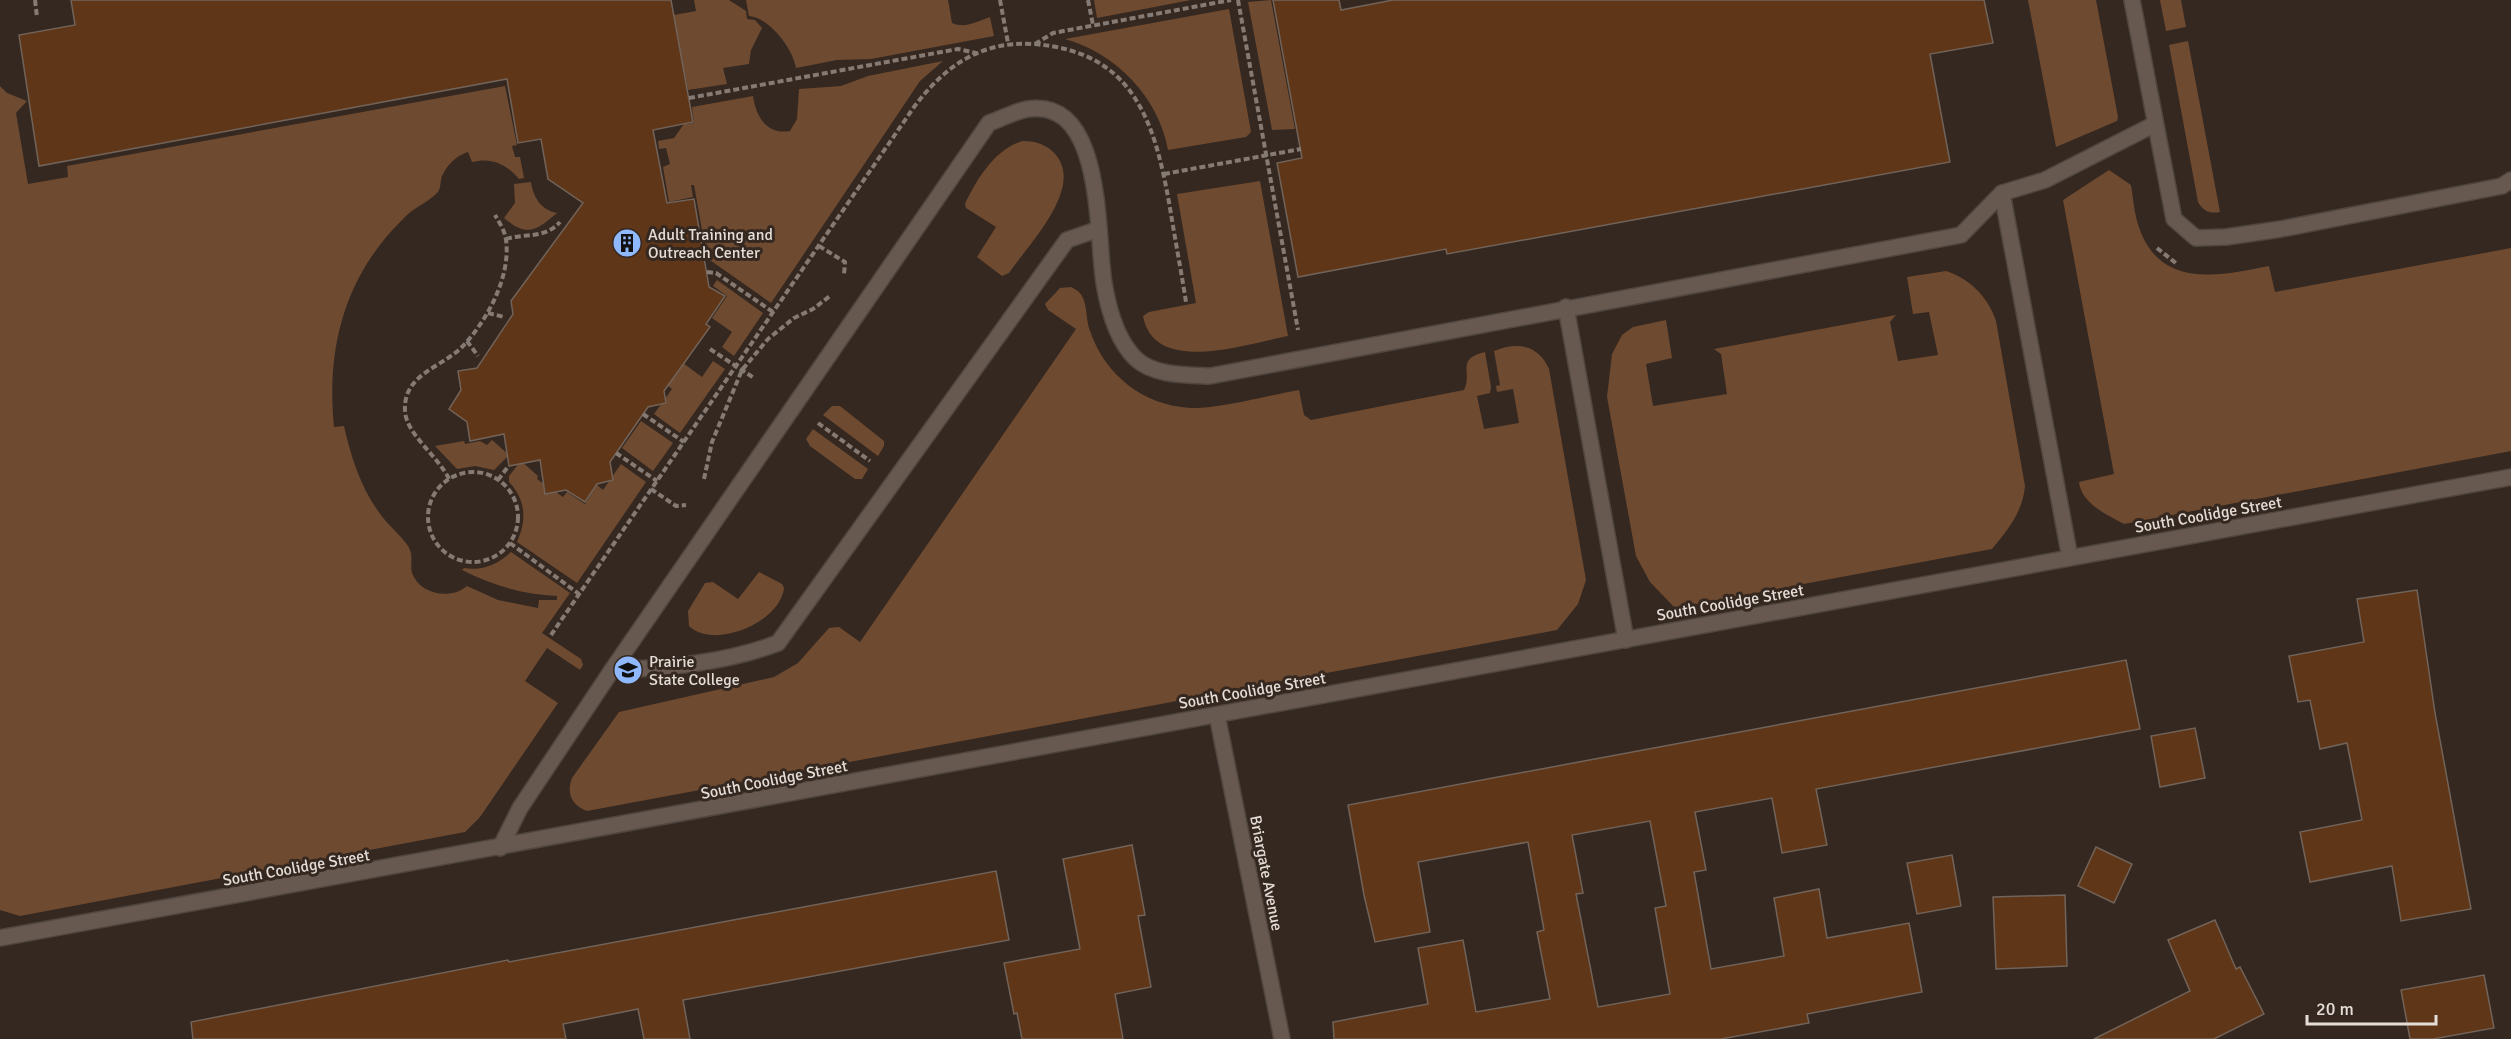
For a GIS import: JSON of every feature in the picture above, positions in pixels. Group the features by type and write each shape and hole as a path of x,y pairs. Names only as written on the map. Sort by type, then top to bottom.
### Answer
{"street":[{"path":"2132,0 2174,219 2196,238 2226,237 2327,220 2502,186 2511,180"},
{"path":"500,848 520,808 612,670 989,123 1028,109 1054,112 1077,130 1092,166 1104,283 1116,326 1136,359 1169,375 1210,376 1566,307 1961,235 2002,193 2045,180 2155,124"},
{"path":"2002,193 2070,558"},
{"path":"612,670 660,668 751,653 778,643 1067,240 1099,229"},
{"path":"1566,307 1626,640"},
{"name":"South Coolidge Street","path":"0,938 2070,558 2510,480"},
{"name":"Briargate Avenue","path":"1217,715 1282,1039"}],"path":[{"path":"34,0 37,16"},
{"path":"1000,0 1008,43"},
{"path":"1088,0 1093,25"},
{"path":"1034,45 1053,33 1206,2 1231,0"},
{"path":"1238,0 1303,358"},
{"path":"688,98 958,49 977,54"},
{"path":"1164,174 1301,149"},
{"path":"449,479 438,460 408,426 405,404 415,381 461,348 488,313 502,276 506,239 495,215"},
{"path":"506,239 542,235 552,231 560,222"},
{"path":"819,246 844,262 846,272 840,280"},
{"path":"707,272 716,273 773,312"},
{"path":"701,483 706,475 712,442 742,370 768,339 794,318 829,298 835,289"},
{"path":"488,313 504,317"},
{"path":"467,341 478,356"},
{"path":"710,349 754,378"},
{"path":"643,414 684,442"},
{"path":"815,421 873,463"},
{"path":"616,453 657,481"},
{"path":"498,480 507,468"},
{"path":"466,472 479,472 498,480 511,493 517,505 518,519 510,543 499,554 486,561 471,563 443,552 434,540 428,525 428,510 433,496 449,479 466,472"},
{"path":"651,489 676,506 685,507 690,499"},
{"path":"510,543 579,594"}],"shaded area":[{"path":"694,0 729,0 746,11 747,19 755,20 762,28 751,50 749,64 723,68 727,84 688,90 685,74 674,76 663,17 696,11"},
{"path":"746,0 948,0 952,23 967,25 990,17 994,36 871,59 837,60 796,68 790,52 772,28 765,22 749,16"},
{"path":"1094,0 1191,0 1097,18"},
{"path":"1271,0 1295,129 1272,130 1248,2"},
{"path":"2028,0 2096,0 2117,121 2056,147"},
{"path":"2160,0 2181,0 2186,27 2166,31"},
{"path":"1229,9 1251,132 1246,137 1168,150 1155,113 1132,80 1101,55 1065,39"},
{"path":"2188,41 2220,212 2207,211 2198,202 2169,45"},
{"path":"943,61 920,81 771,303 707,258 694,185 691,185 693,197 669,202 663,167 670,164 666,148 659,149 658,141 674,138 684,124 694,123 692,107 753,96 757,111 764,123 775,130 790,131 797,119 799,89 841,86 868,76"},
{"path":"0,86 7,93 27,101 16,113 28,184 68,177 67,166 505,86 517,145 512,146 515,157 520,157 524,178 519,179 509,169 492,161 472,162 468,152 453,161 442,176 437,193 404,218 367,263 344,314 333,369 334,427 344,426 362,484 381,515 410,550 412,573 422,586 436,593 445,594 467,586 498,600 538,608 539,600 557,600 557,596 508,588 485,581 462,570 490,566 511,552 570,593 542,633 581,659 583,665 580,670 547,648 525,681 558,703 480,817 465,832 20,916 0,910"},
{"path":"1023,141 1041,144 1056,155 1063,169 1063,184 1058,200 1040,232 1009,273 1002,276 977,257 996,227 966,208 965,204 988,166 1004,150"},
{"path":"2109,170 2131,185 2137,221 2146,243 2158,258 2173,268 2209,275 2269,266 2275,292 2511,248 2511,451 2124,524 2096,508 2084,496 2079,482 2114,474 2063,200"},
{"path":"1260,181 1288,336 1205,352 1183,351 1165,346 1151,335 1143,316 1149,312 1196,303 1177,194"},
{"path":"531,182 534,193 542,206 557,213 544,224 526,230 504,218 515,203 514,184"},
{"path":"1946,271 1963,279 1977,290 1988,304 1996,321 2025,486 2018,512 1998,542 1992,549 1675,608 1650,582 1636,556 1607,397 1612,354 1622,335 1633,327 1666,320 1672,358 1646,364 1653,406 1727,394 1721,354 1714,349 1896,315 1890,322 1898,361 1938,355 1929,312 1913,314 1907,277"},
{"path":"717,280 763,313 734,356 722,347 732,332 712,318 727,296 713,286"},
{"path":"1071,287 1077,290 1084,300 1090,331 1105,361 1116,374 1142,394 1173,406 1201,408 1299,390 1304,415 1311,420 1464,390 1470,358 1485,352 1490,393 1477,396 1484,429 1519,423 1513,389 1497,392 1496,386 1500,385 1494,351 1511,346 1533,350 1545,361 1549,369 1586,580 1578,604 1557,630 587,811 577,806 570,794 572,778 619,712 774,677 798,663 829,628 839,627 860,642 1076,329 1048,310 1045,304 1060,288"},
{"path":"713,361 725,369 680,433 654,414 672,389 666,384 683,363 702,377"},
{"path":"832,406 840,406 884,441 884,446 878,456 823,415"},
{"path":"641,421 673,443 653,471 622,448"},
{"path":"813,429 868,469 862,479 855,479 810,446 806,439"},
{"path":"492,440 509,455 494,470 475,466 457,469 435,446 464,441 465,444 480,441 487,445"},
{"path":"521,461 538,476 537,479 563,497 567,492 585,504 597,485 603,490 621,464 646,482 577,583 517,542 522,526 523,510 519,496 509,482 509,476"},
{"path":"759,572 782,584 784,588 780,601 759,622 729,634 714,635 700,633 689,626 688,611 705,583 713,582 738,599"}],"building":[{"name":"Adult Training and Outreach Center","path":"71,0 671,0 693,122 653,130 667,203 694,199 709,287 725,296 706,324 710,327 664,391 666,403 648,407 610,462 613,480 597,484 585,502 566,490 545,494 540,460 509,466 504,434 470,441 467,422 449,409 461,390 458,371 477,368 513,314 511,301 583,203 548,179 541,139 518,143 507,79 39,166 19,35 75,25"},
{"path":"1273,0 1339,0 1341,10 1393,0 1984,0 1993,43 1930,54 1950,162 1447,254 1446,249 1298,277 1277,163 1302,158"},
{"path":"2417,590 2435,713 2471,909 2401,921 2392,866 2310,882 2300,832 2362,820 2347,743 2320,749 2310,700 2298,702 2289,656 2364,642 2357,599"},
{"path":"2126,660 2140,729 1816,789 1827,845 1782,853 1772,798 1695,812 1706,870 1694,872 1711,969 1784,956 1774,898 1819,889 1827,938 1909,923 1922,992 1807,1014 1809,1023 1721,1039 1334,1039 1333,1022 1428,1004 1418,948 1463,940 1476,1012 1550,999 1537,932 1544,930 1528,842 1418,862 1430,932 1375,942 1348,805","holes":["1650,821 1666,906 1655,908 1670,994 1598,1007 1576,894 1583,893 1572,835"]},
{"path":"2195,728 2205,778 2160,787 2151,736"},
{"path":"1132,845 1145,915 1138,916 1151,987 1115,994 1123,1039 1022,1039 1017,1013 1014,1014 1004,963 1080,949 1063,859"},
{"path":"2096,847 2132,864 2114,903 2078,886"},
{"path":"1952,855 1961,906 1917,914 1907,863"},
{"path":"996,871 1009,940 683,1000 690,1039 644,1039 638,1009 563,1024 566,1039 193,1039 191,1022 508,960 509,962"},
{"path":"2065,895 2067,966 1996,969 1993,897"},
{"path":"2215,920 2236,969 2240,967 2264,1014 2214,1039 2094,1039 2190,991 2168,940"},
{"path":"2484,975 2494,1028 2433,1039 2410,1039 2401,990"}],"place":[{"name":"Adult Training and Outreach Center","path":"627,243"},
{"name":"Prairie State College","path":"628,670"}]}
